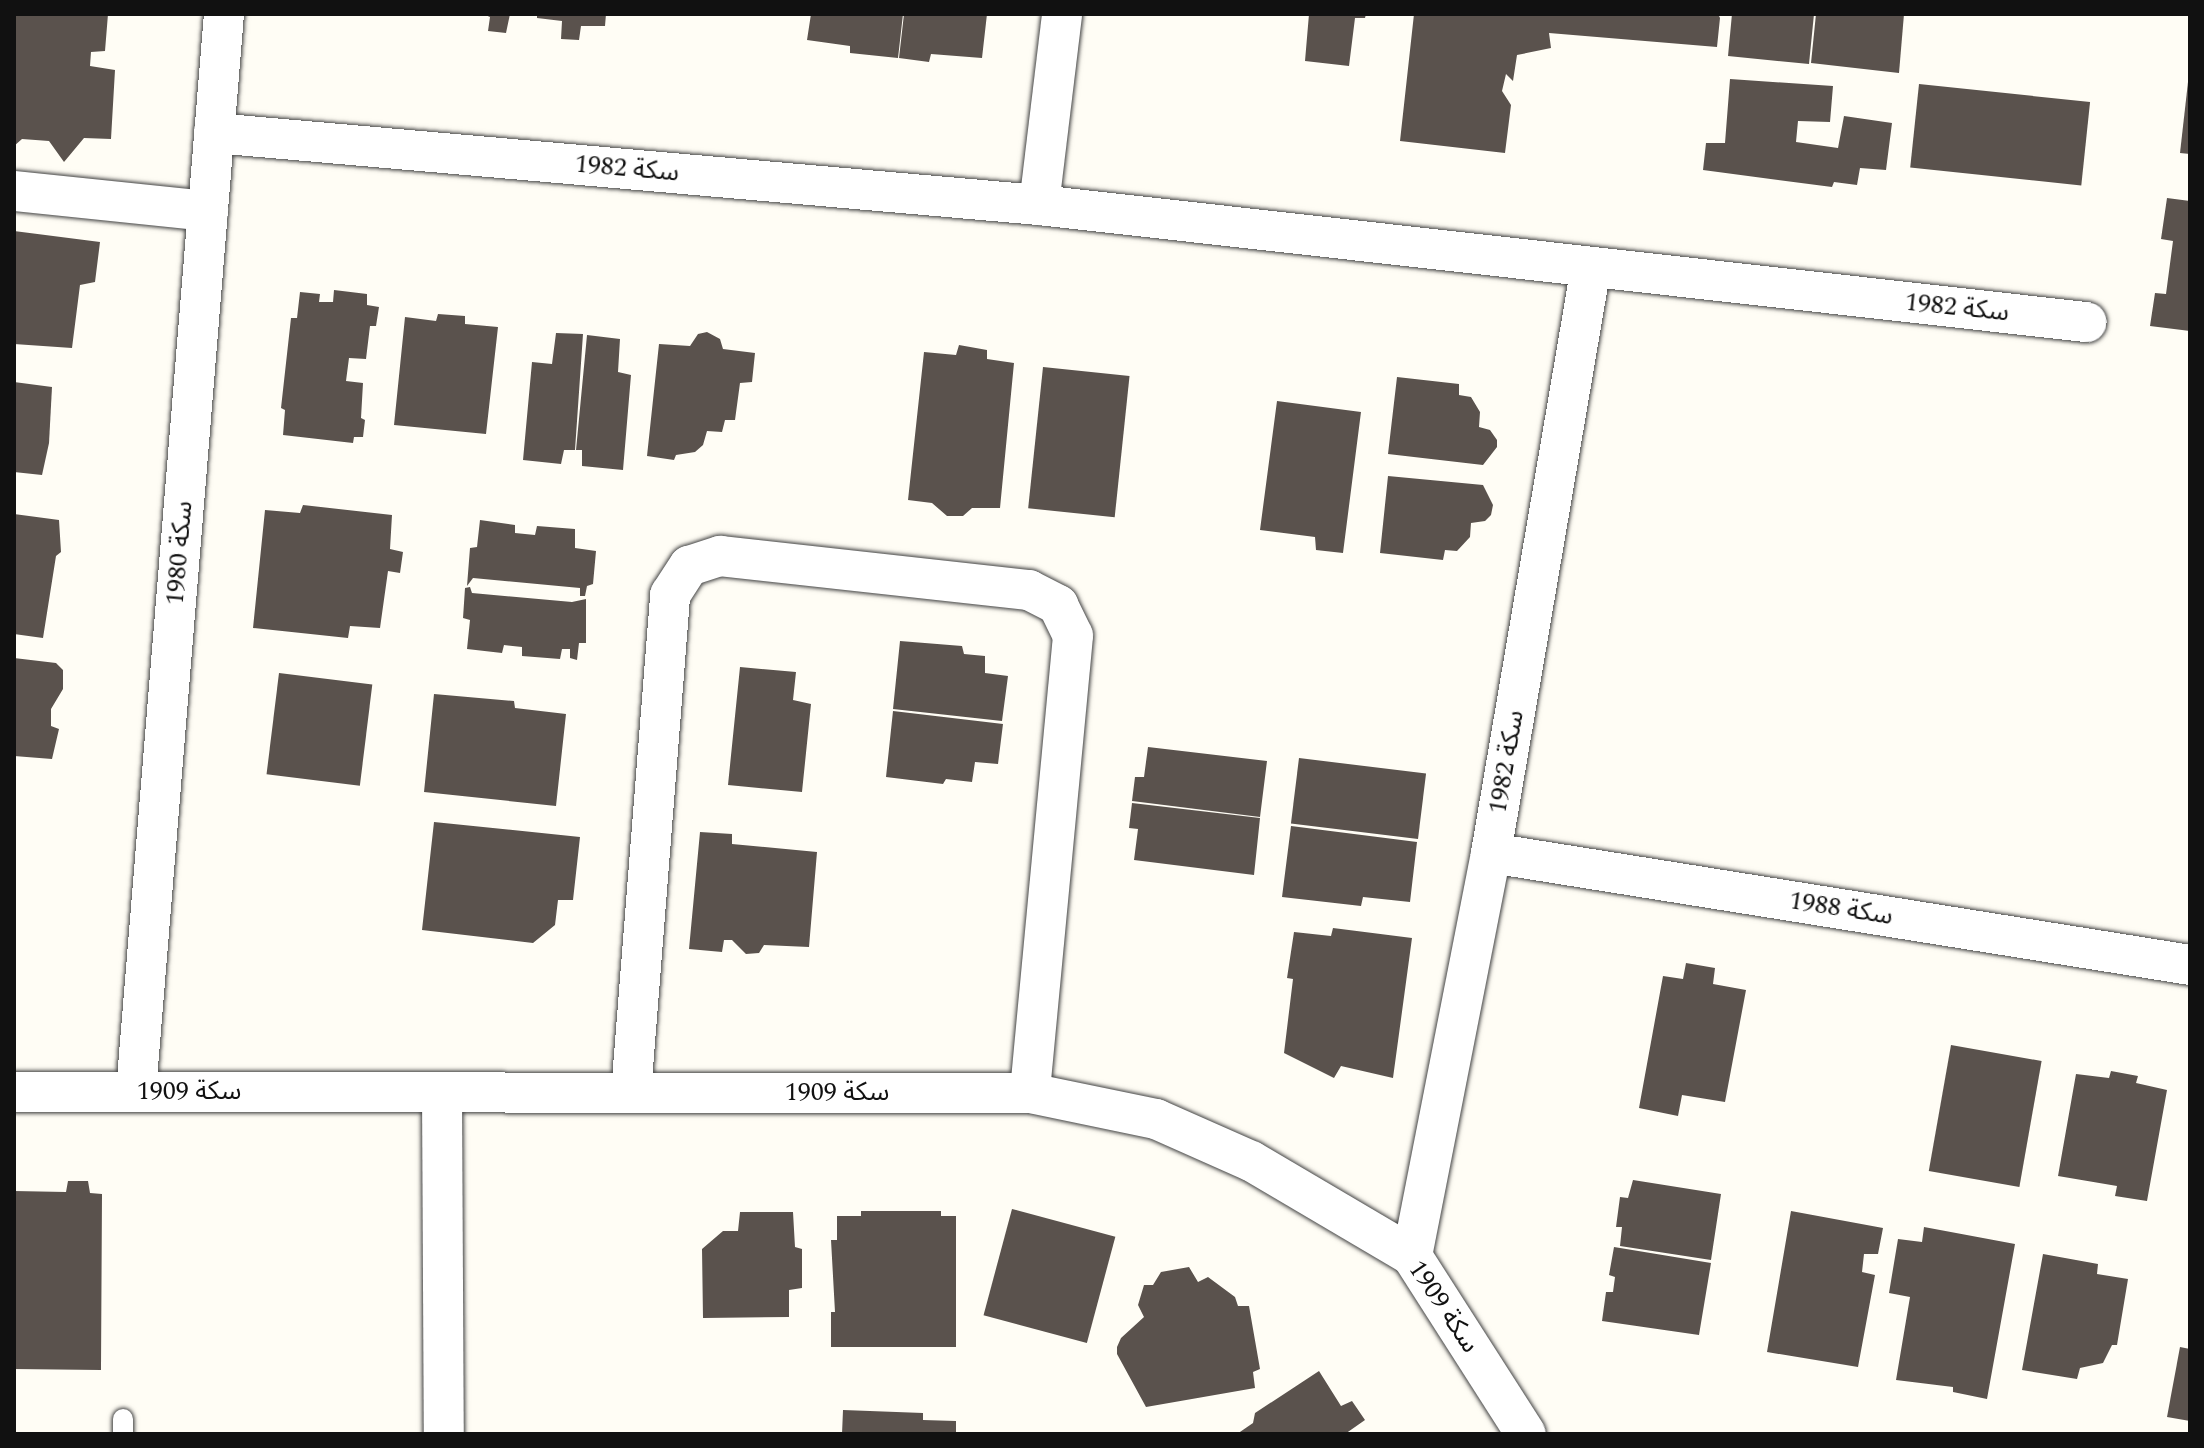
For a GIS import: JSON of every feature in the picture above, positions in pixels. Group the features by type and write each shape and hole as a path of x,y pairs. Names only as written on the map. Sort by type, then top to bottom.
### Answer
{"street":[{"name":"سكة 1980","path":"136,1091 224,14"},
{"path":"1039,205 1062,14"},
{"name":"سكة 1982","path":"214,133 1039,205 2086,322"},
{"path":"14,191 208,211"},
{"name":"سكة 1982","path":"1412,1256 1491,853 1591,267"},
{"path":"631,1093 670,595 689,566 720,556 1029,590 1058,605 1073,636 1030,1093"},
{"name":"سكة 1988","path":"1491,853 2190,965"},
{"name":"سكة 1909","path":"14,1092 1030,1093 1156,1119 1251,1161 1412,1256 1526,1434"},
{"path":"442,1093 444,1434"}],"building":[{"path":"14,14 108,14 105,51 91,52 90,66 115,70 111,139 84,138 64,162 49,141 22,139 14,146"},
{"path":"483,14 510,14 506,33 488,31 490,17"},
{"path":"537,14 606,14 605,26 581,26 579,40 561,39 562,21 537,18"},
{"path":"811,14 903,14 898,58 850,53 850,46 807,40"},
{"path":"904,14 987,14 982,58 931,54 929,62 899,58"},
{"path":"1309,14 1366,14 1365,18 1355,18 1349,66 1305,61"},
{"path":"1414,14 1718,14 1720,18 1717,47 1549,33 1551,48 1517,55 1513,81 1506,74 1502,91 1511,105 1505,153 1400,141"},
{"path":"1732,14 1814,14 1809,64 1728,56"},
{"path":"1816,14 1904,14 1899,73 1811,63"},
{"path":"1730,79 1833,86 1830,122 1798,121 1796,142 1838,148 1844,116 1892,123 1886,170 1860,168 1857,185 1834,182 1832,187 1703,170 1706,143 1725,143"},
{"path":"2190,82 2190,154 2180,153"},
{"path":"1919,84 2090,102 2081,186 1910,168"},
{"path":"2167,198 2190,201 2190,331 2150,326 2155,293 2166,294 2173,241 2161,239"},
{"path":"14,231 100,242 95,282 80,285 72,348 14,344"},
{"path":"334,290 367,294 367,305 379,307 376,326 370,326 366,359 349,358 346,381 363,383 361,418 365,420 363,437 354,437 353,443 283,435 285,410 281,408 291,318 297,318 300,292 320,294 319,302 333,302"},
{"path":"438,314 465,316 465,324 498,327 486,434 394,425 405,317 436,321"},
{"path":"707,332 720,339 723,349 755,353 752,382 740,383 735,420 725,420 722,432 707,431 703,445 695,452 676,455 674,460 647,456 659,344 690,346 698,334"},
{"path":"556,333 583,334 575,450 564,450 561,464 523,460 532,362 552,364"},
{"path":"587,335 620,339 618,372 631,375 623,470 582,466 582,450 576,450"},
{"path":"959,345 987,350 987,359 1014,363 1000,508 972,508 963,516 947,516 932,503 908,500 924,352 956,355"},
{"path":"1043,367 1130,376 1115,517 1028,508"},
{"path":"1397,377 1459,384 1459,395 1471,397 1480,412 1479,427 1490,430 1497,440 1497,447 1483,465 1388,454"},
{"path":"14,382 52,387 49,443 42,475 14,472"},
{"path":"1277,401 1361,412 1343,553 1316,550 1315,537 1260,530"},
{"path":"1388,476 1483,485 1493,505 1491,515 1485,521 1471,523 1470,537 1457,551 1445,550 1443,560 1380,553"},
{"path":"303,505 392,515 390,549 403,552 400,573 388,571 380,628 350,626 348,638 253,628 265,510 300,513"},
{"path":"14,514 59,520 61,552 56,556 43,638 14,634"},
{"path":"480,520 515,525 515,533 535,535 537,526 575,529 575,548 596,551 593,584 587,586 585,596 580,596 580,588 473,578 467,586 470,548 477,547"},
{"path":"470,587 472,593 572,602 586,599 586,643 579,643 577,660 570,658 570,649 562,649 560,659 522,656 522,647 504,645 502,653 467,649 470,620 463,618 465,588"},
{"path":"900,641 962,646 964,654 985,656 985,673 1008,676 1002,721 893,709"},
{"path":"14,658 56,663 63,670 63,689 51,709 51,726 59,729 52,759 14,756"},
{"path":"740,667 796,672 793,700 811,704 802,792 728,785"},
{"path":"279,673 372,684 360,786 267,774"},
{"path":"434,694 514,701 515,708 566,714 556,806 424,792"},
{"path":"893,711 1003,724 998,764 975,762 972,782 946,779 943,784 886,777"},
{"path":"1148,747 1267,761 1260,817 1132,801 1135,777 1144,777"},
{"path":"1299,758 1426,774 1418,839 1291,824"},
{"path":"1132,803 1260,818 1254,875 1134,860 1138,829 1129,828"},
{"path":"434,822 580,837 573,900 558,900 555,925 533,943 422,930"},
{"path":"1291,826 1417,842 1410,902 1363,897 1361,906 1282,897"},
{"path":"700,832 732,834 732,844 817,852 809,947 764,945 759,953 746,954 732,940 724,940 722,952 689,949"},
{"path":"1333,928 1412,938 1393,1078 1341,1066 1334,1078 1284,1053 1293,979 1287,978 1294,932 1331,936"},
{"path":"1686,963 1715,968 1713,984 1746,990 1725,1102 1682,1095 1678,1116 1639,1108 1663,976 1683,979"},
{"path":"1951,1045 2042,1061 2019,1187 1929,1171"},
{"path":"2111,1071 2138,1076 2136,1083 2167,1090 2147,1201 2115,1196 2117,1186 2058,1176 2076,1074 2109,1078"},
{"path":"1633,1180 1721,1194 1711,1260 1620,1246 1622,1227 1616,1227 1620,1197 1628,1198"},
{"path":"68,1181 88,1181 90,1193 102,1194 101,1370 14,1369 14,1191 66,1192"},
{"path":"1012,1209 1115,1237 1087,1343 984,1315"},
{"path":"861,1211 941,1211 941,1216 956,1216 956,1347 831,1347 831,1312 835,1312 831,1240 837,1240 837,1216 861,1216"},
{"path":"1791,1211 1883,1228 1878,1254 1864,1254 1862,1272 1875,1275 1858,1367 1767,1352"},
{"path":"740,1212 793,1212 795,1247 802,1249 802,1288 789,1290 789,1317 703,1318 702,1249 723,1231 738,1231"},
{"path":"1924,1227 2015,1244 1987,1399 1953,1392 1953,1387 1896,1380 1910,1297 1889,1293 1898,1239 1922,1242"},
{"path":"1614,1247 1711,1263 1699,1335 1602,1321 1606,1292 1613,1292 1615,1277 1609,1275"},
{"path":"2043,1254 2098,1264 2097,1274 2128,1279 2117,1345 2112,1345 2103,1363 2080,1368 2077,1379 2022,1370"},
{"path":"1189,1267 1198,1282 1208,1277 1235,1297 1238,1306 1249,1306 1260,1369 1253,1372 1255,1388 1146,1407 1117,1354 1117,1347 1121,1338 1144,1317 1138,1305 1144,1285 1153,1285 1161,1272"},
{"path":"2180,1347 2190,1349 2190,1421 2167,1417"},
{"path":"1319,1371 1341,1406 1352,1401 1365,1420 1345,1434 1237,1434 1253,1423 1255,1413"},
{"path":"843,1410 923,1413 923,1420 956,1421 956,1434 842,1434"}]}
